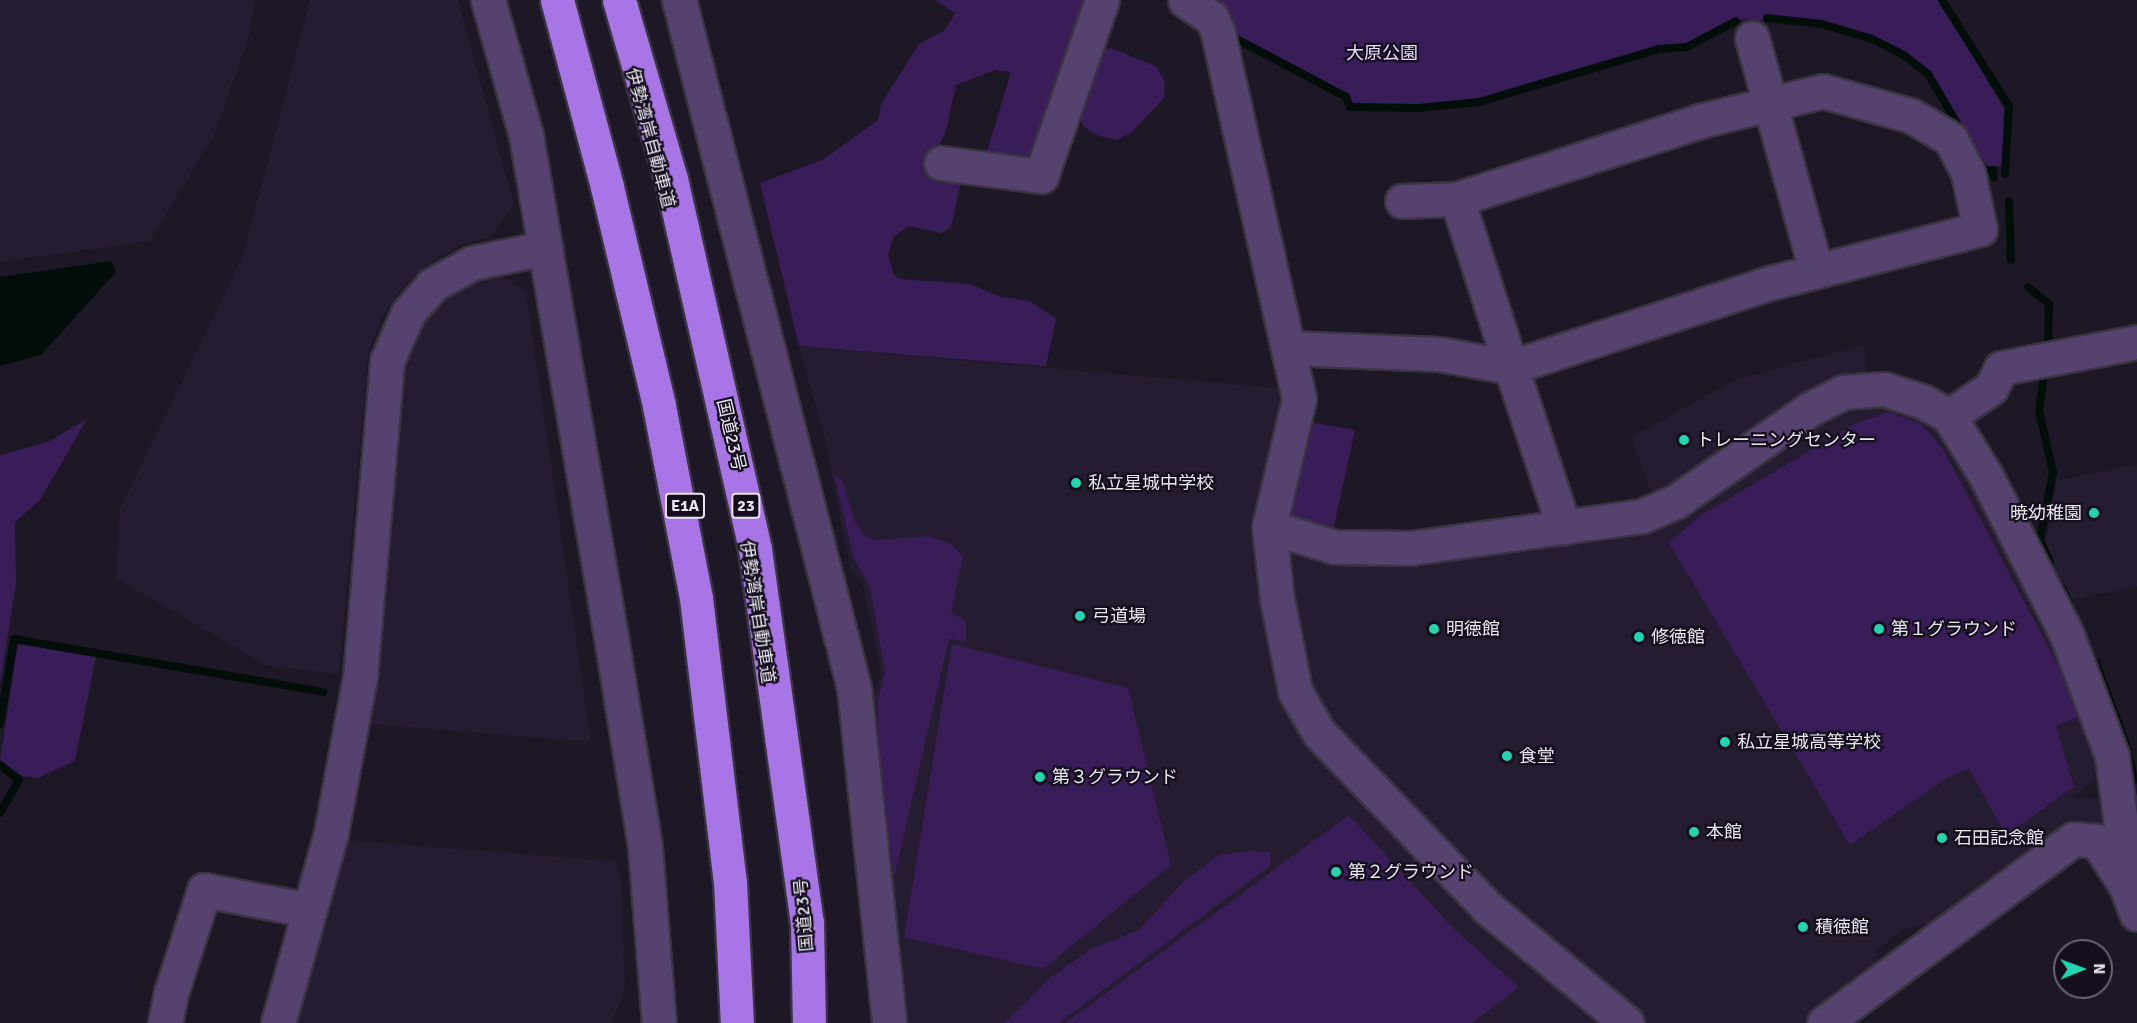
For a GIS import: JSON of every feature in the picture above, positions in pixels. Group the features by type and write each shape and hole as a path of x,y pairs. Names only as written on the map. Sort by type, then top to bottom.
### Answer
{"highway":[{"path":"557,0 607,187 659,406 696,598 729,871 738,1021"},
{"name":"E1A","path":"565,0 615,180 670,421 703,605 726,774 738,1021"},
{"name":"伊勢湾岸自動車道","path":"612,0 681,254 753,579 790,840 802,1023"},
{"name":"国道23号","path":"619,0 672,179 755,549 807,922 809,1023"}],"street":[{"path":"488,0 526,135 545,248 645,847 659,1023"},
{"path":"679,0 854,688 889,1023"},
{"path":"941,163 1041,176 1102,0"},
{"path":"1185,0 1212,18 1218,33 1299,399 1269,527 1277,599 1295,692 1319,733 1488,908 1627,1023"},
{"path":"1752,38 1772,104 1816,271"},
{"path":"1288,348 1439,354 1510,367 1816,271 1980,229 1968,173 1951,139 1912,116 1823,91 1700,121 1457,199 1402,201"},
{"path":"1457,199 1564,527"},
{"path":"278,1023 331,833 360,677 387,361 408,313 432,285 472,263 545,248"},
{"path":"1949,416 1992,388 2001,368 2137,342"},
{"path":"1269,527 1335,547 1411,548 1642,516 1675,502 1810,409 1844,392 1884,389 1924,402 1949,416 1986,476 2067,636 2095,703 2119,791 2132,900"},
{"path":"1824,1023 2074,839 2097,841 2132,900"},
{"path":"165,1023 171,993 204,890 309,910"}],"shaded area":[{"path":"0,0 254,0 250,33 215,133 150,241 0,262"},
{"path":"310,0 458,0 514,205 491,236 458,246 426,266 400,290 381,318 368,356 339,674 267,666 116,578 120,508 243,256"},
{"path":"111,261 116,272 41,355 0,366 0,277"},
{"path":"493,271 526,291 591,742 366,724 399,367 427,308"},
{"path":"1864,345 1868,385 1655,502 1631,437 1737,379"},
{"path":"799,346 1289,389 1279,678 1291,718 1333,766 1606,1023 900,1023 901,944 892,917 887,835 872,701 881,672 862,581 850,569 826,443"},
{"path":"1893,400 1945,424 2042,603 2107,769 2071,799 2114,797 2124,871 2104,828 1941,921 1905,928 1877,950 1878,967 1810,1023 1641,1023 1472,881 1312,708 1280,546 1642,524 1825,410"},
{"name":"暁幼稚園","path":"2137,465 2137,587 2071,600 2045,547 2057,480"},
{"path":"343,840 616,861 621,880 625,988 612,1023 293,1023"}],"green space":[{"path":"935,0 1086,0 1040,158 1023,165 985,158 1011,72 995,70 956,85 945,134 938,147 939,165 961,182 951,227 942,233 909,226 893,237 888,255 894,275 900,279 970,284 1001,297 1030,301 1056,319 1046,366 799,346 760,183 824,159 878,120 881,104 919,44 945,30 955,13"},
{"name":"大原公園","path":"1207,0 1940,0 2004,109 2002,166 1987,166 1928,73 1905,55 1872,38 1822,23 1737,19 1688,45 1659,47 1480,101 1420,106 1351,105 1347,94 1229,31"},
{"path":"1111,48 1157,67 1165,82 1164,98 1132,132 1117,140 1099,136 1084,127 1078,117 1095,50"},
{"name":"第１グラウンド","path":"1888,412 1920,423 1943,449 2084,714 2056,726 2074,787 2006,835 1969,769 1950,776 1850,845 1669,543 1700,516 1857,423"},
{"path":"87,419 40,500 15,522 16,584 0,684 0,455 48,442"},
{"path":"1303,421 1355,430 1331,540 1281,525"},
{"path":"834,474 843,482 855,522 865,536 877,540 928,536 949,543 963,556 951,612 966,622 966,641 949,639 894,878 878,743 878,699 885,672 870,587 853,556"},
{"path":"18,643 96,657 75,761 38,778 22,776 0,760"},
{"name":"第３グラウンド","path":"952,644 1128,688 1171,865 1043,969 904,937"},
{"name":"第２グラウンド","path":"1349,815 1453,928 1519,987 1472,1023 1065,1023"},
{"path":"1249,851 1270,852 1271,865 1059,1023 1004,1023 1050,978 1091,949 1139,930 1185,880 1220,855"}],"waterway":[{"path":"1942,0 2009,106 2005,174"},
{"path":"1767,18 1822,24 1872,39 1905,56 1928,74 1961,130"},
{"path":"1231,36 1346,97 1350,107 1419,108 1479,102 1659,49 1687,47 1736,21"},
{"path":"1978,159 1985,170 1993,170 1994,177"},
{"path":"2009,201 2011,260"},
{"path":"2028,287 2049,304 2048,344"},
{"path":"2044,373 2039,411 2053,472 2040,540 2050,562"},
{"path":"2062,588 2069,603"},
{"path":"0,724 14,639 323,692"},
{"path":"2096,663 2126,744 2134,780"},
{"path":"0,765 19,780 0,813"},
{"path":"2136,802 2137,811"}],"place":[{"name":"トレーニングセンター","path":"1684,440"},
{"name":"私立星城中学校","path":"1076,483"},
{"name":"暁幼稚園","path":"2094,513"},
{"name":"弓道場","path":"1080,616"},
{"name":"明徳館","path":"1434,629"},
{"name":"第１グラウンド","path":"1879,629"},
{"name":"修徳館","path":"1639,637"},
{"name":"私立星城高等学校","path":"1725,742"},
{"name":"食堂","path":"1507,756"},
{"name":"第３グラウンド","path":"1040,777"},
{"name":"本館","path":"1694,832"},
{"name":"石田記念館","path":"1942,838"},
{"name":"第２グラウンド","path":"1336,872"},
{"name":"積徳館","path":"1803,927"}]}
